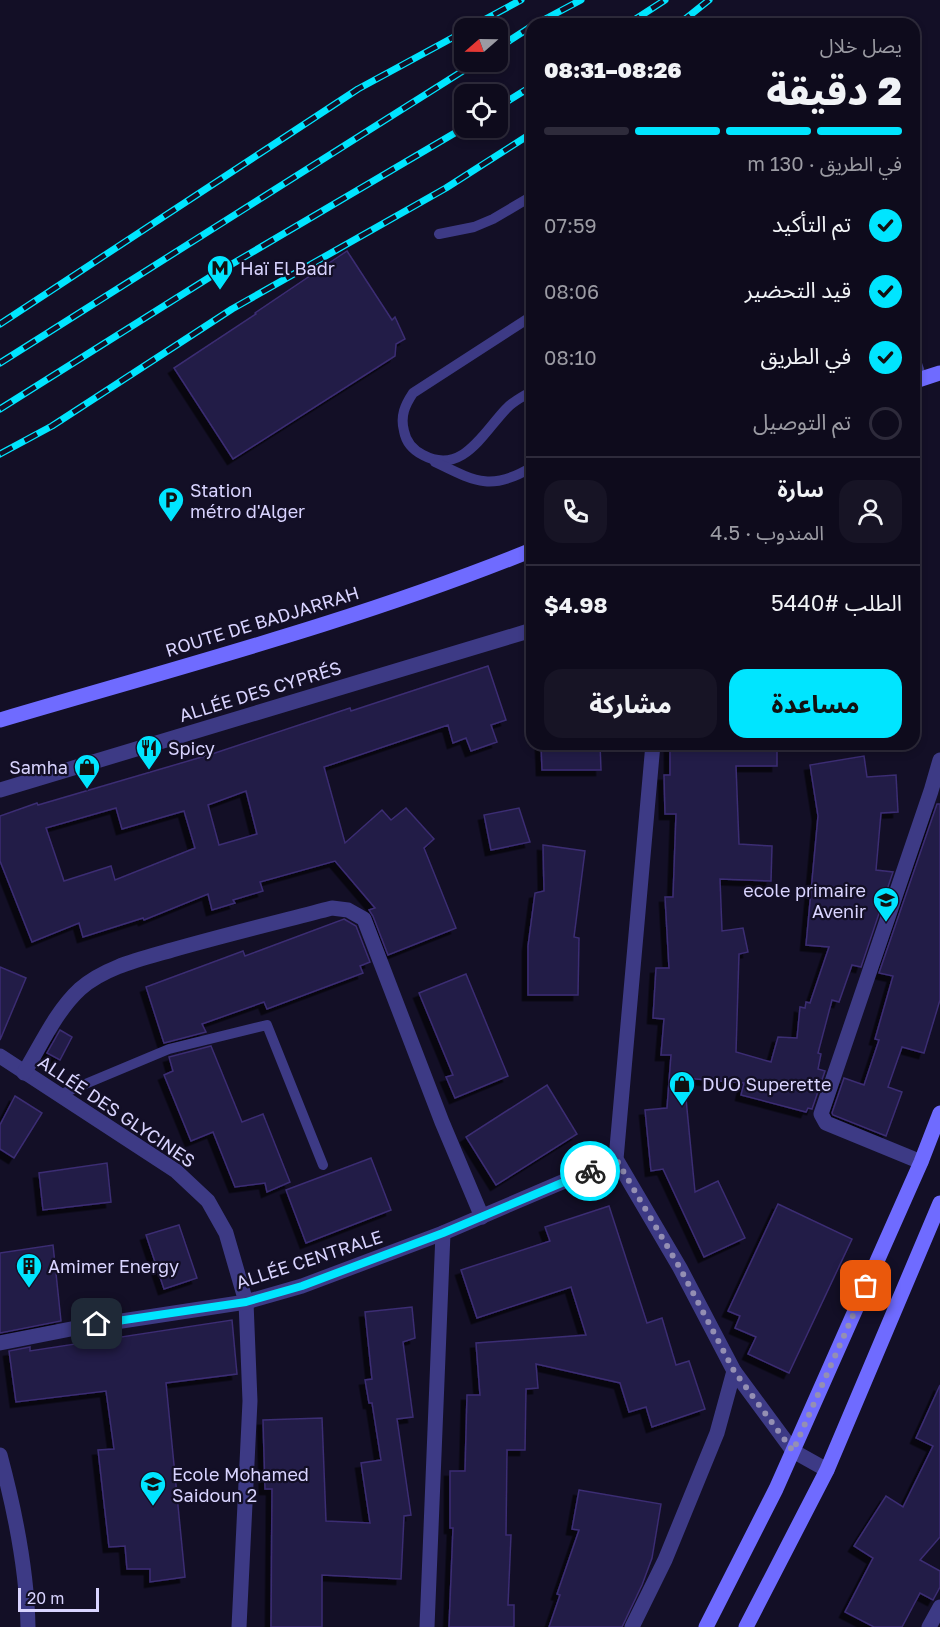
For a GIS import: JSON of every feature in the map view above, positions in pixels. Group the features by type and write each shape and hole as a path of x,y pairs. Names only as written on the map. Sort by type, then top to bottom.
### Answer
{"main road":[{"path":"920,380 940,373"},
{"name":"ROUTE DE BADJARRAH","path":"0,720 245,648 414,595 526,552"},
{"path":"706,1627 793,1451 921,1162 940,1113"},
{"path":"746,1627 827,1470 940,1203"}],"street":[{"name":"ALLÉE DES CYPRÉS","path":"0,790 526,632"},
{"path":"652,750 616,1159 680,1268 734,1371 793,1451 827,1470"},
{"path":"921,1162 826,1123 821,1114 928,802 940,760"},
{"path":"24,1073 65,1006 81,988 101,975 130,963 199,942 332,908 348,910 364,919 442,1122 483,1217"},
{"name":"ALLÉE DES GLYCINES","path":"0,1056 176,1171 208,1201 226,1233 246,1302 250,1401 239,1627"},
{"name":"ALLÉE CENTRALE","path":"0,1343 76,1328 246,1302 302,1286 483,1217 616,1159"},
{"path":"427,1627 443,1233"},
{"path":"632,1627 665,1560 717,1433 734,1371"},
{"path":"0,1455 16,1515 27,1597 28,1627"},
{"path":"929,1627 940,1607"}],"lane":[{"path":"439,234 474,227 526,200"},
{"path":"526,320 413,393 404,406 402,424 405,438 415,452 472,480 494,483 526,470"},
{"path":"429,459 442,462 458,458 471,450 508,407 526,395"},
{"path":"59,1095 169,1049 267,1025 323,1165"}],"building":[{"path":"347,251 392,320 395,317 405,339 396,344 395,356 233,459 174,368"},
{"path":"488,666 506,720 491,725 497,742 471,751 466,738 453,743 448,725 324,767 345,843 382,810 391,820 406,808 434,839 424,848 456,928 388,955 369,910 375,908 335,861 260,882 263,891 233,900 235,903 212,910 208,894 144,920 143,918 83,937 79,923 32,942 0,861 0,816 37,803 38,805 212,754 350,708 351,711","holes":["246,791 257,834 219,845 208,805","116,808 122,829 184,811 195,848 115,880 111,866 64,881 46,828"]},
{"path":"541,750 600,750 601,770 542,770"},
{"path":"670,750 777,750 777,766 736,766 739,844 772,846 771,881 720,879 722,931 743,928 748,952 739,954 736,1052 771,1062 778,1037 797,1038 800,1007 805,1008 806,1002 810,1003 829,947 806,945 818,816 810,765 864,756 867,777 896,775 898,812 881,813 876,870 893,872 861,967 852,965 839,1002 832,1000 818,1053 821,1054 818,1069 825,1071 812,1109 808,1108 806,1112 741,1095 744,1083 684,1078 695,1192 718,1181 745,1238 704,1257 663,1169 651,1171 645,1110 667,1108 671,1055 661,1055 664,1019 653,1018 656,968 669,968 665,897 673,897 676,814 665,814 664,775 670,775"},
{"path":"937,804 940,804 940,1000 924,1053 902,1047 888,1087 902,1092 886,1136 832,1113 844,1078 864,1085 879,1040 875,1039 893,976 879,973"},
{"path":"519,808 530,842 491,850 484,815"},
{"path":"543,845 585,851 574,937 579,938 578,995 528,995 528,946 535,893 544,891"},
{"path":"344,919 356,926 370,962 360,966 363,973 267,1009 264,1002 202,1024 206,1032 164,1043 146,987 243,951 245,956"},
{"path":"0,967 26,978 0,1040"},
{"path":"466,974 508,1076 455,1098 446,1077 453,1075 419,993"},
{"path":"60,1030 72,1037 60,1060 47,1053"},
{"path":"211,1046 242,1122 263,1114 290,1182 267,1192 265,1183 235,1187 213,1132 191,1141 164,1075 173,1071 169,1057"},
{"path":"547,1085 577,1134 496,1185 466,1137"},
{"path":"15,1096 42,1113 14,1158 0,1149 0,1125"},
{"path":"371,1158 391,1210 306,1243 286,1190"},
{"path":"107,1163 111,1202 43,1210 39,1173"},
{"path":"778,1204 852,1239 789,1373 748,1354 756,1337 735,1328 740,1316 728,1311"},
{"path":"609,1206 647,1323 662,1318 676,1365 689,1361 705,1409 652,1427 646,1407 629,1412 620,1383 536,1364 538,1388 526,1389 525,1450 507,1450 506,1535 511,1535 508,1605 514,1605 514,1627 449,1627 453,1528 450,1528 450,1471 465,1471 467,1395 480,1395 476,1343 586,1335 571,1287 477,1318 461,1270 550,1241 545,1227"},
{"path":"179,1225 197,1278 164,1289 146,1235"},
{"name":"Amimer Energy","path":"53,1245 61,1321 0,1333 0,1253"},
{"path":"412,1307 415,1338 403,1342 413,1417 397,1419 411,1515 404,1516 401,1579 322,1575 322,1627 271,1627 272,1489 265,1489 263,1420 322,1418 326,1521 370,1523 361,1463 381,1460 372,1403 369,1403 365,1380 372,1379 365,1312"},
{"path":"232,1320 237,1374 166,1383 185,1577 150,1582 150,1569 127,1569 125,1546 109,1547 98,1450 114,1449 106,1391 16,1402 9,1351 30,1347 30,1351"},
{"path":"940,1385 940,1537 920,1560 940,1571 940,1587 933,1600 920,1593 902,1627 874,1627 845,1612 873,1558 854,1546 886,1496 903,1507 933,1446 916,1438"},
{"path":"579,1490 661,1504 652,1558 622,1627 549,1627 560,1595 557,1594 579,1530 572,1529"}],"railway":[{"path":"488,18 521,0"},
{"path":"547,18 581,0"},
{"path":"637,18 665,0"},
{"path":"686,18 709,0"},
{"path":"508,42 526,30"},
{"path":"0,324 358,89 454,37"},
{"path":"0,363 461,72"},
{"path":"508,101 526,90"},
{"path":"0,409 210,277 454,133"},
{"path":"0,454 52,426 232,309 446,188 526,137"}],"way so far":[{"path":"590,1171 616,1159 680,1268 734,1371 793,1451 866,1286"}],"place":[{"name":"Haï El Badr","path":"220,291"},
{"name":"Station métro d'Alger","path":"171,523"},
{"name":"Spicy","path":"149,771"},
{"name":"Samha","path":"87,790"},
{"name":"ecole primaire Avenir","path":"886,923"},
{"name":"DUO Superette","path":"682,1107"},
{"name":"Amimer Energy","path":"29,1289"},
{"name":"Ecole Mohamed Saidoun 2","path":"153,1507"}],"route":[{"path":"97,1324 246,1302 302,1286 443,1233 590,1171"}]}
